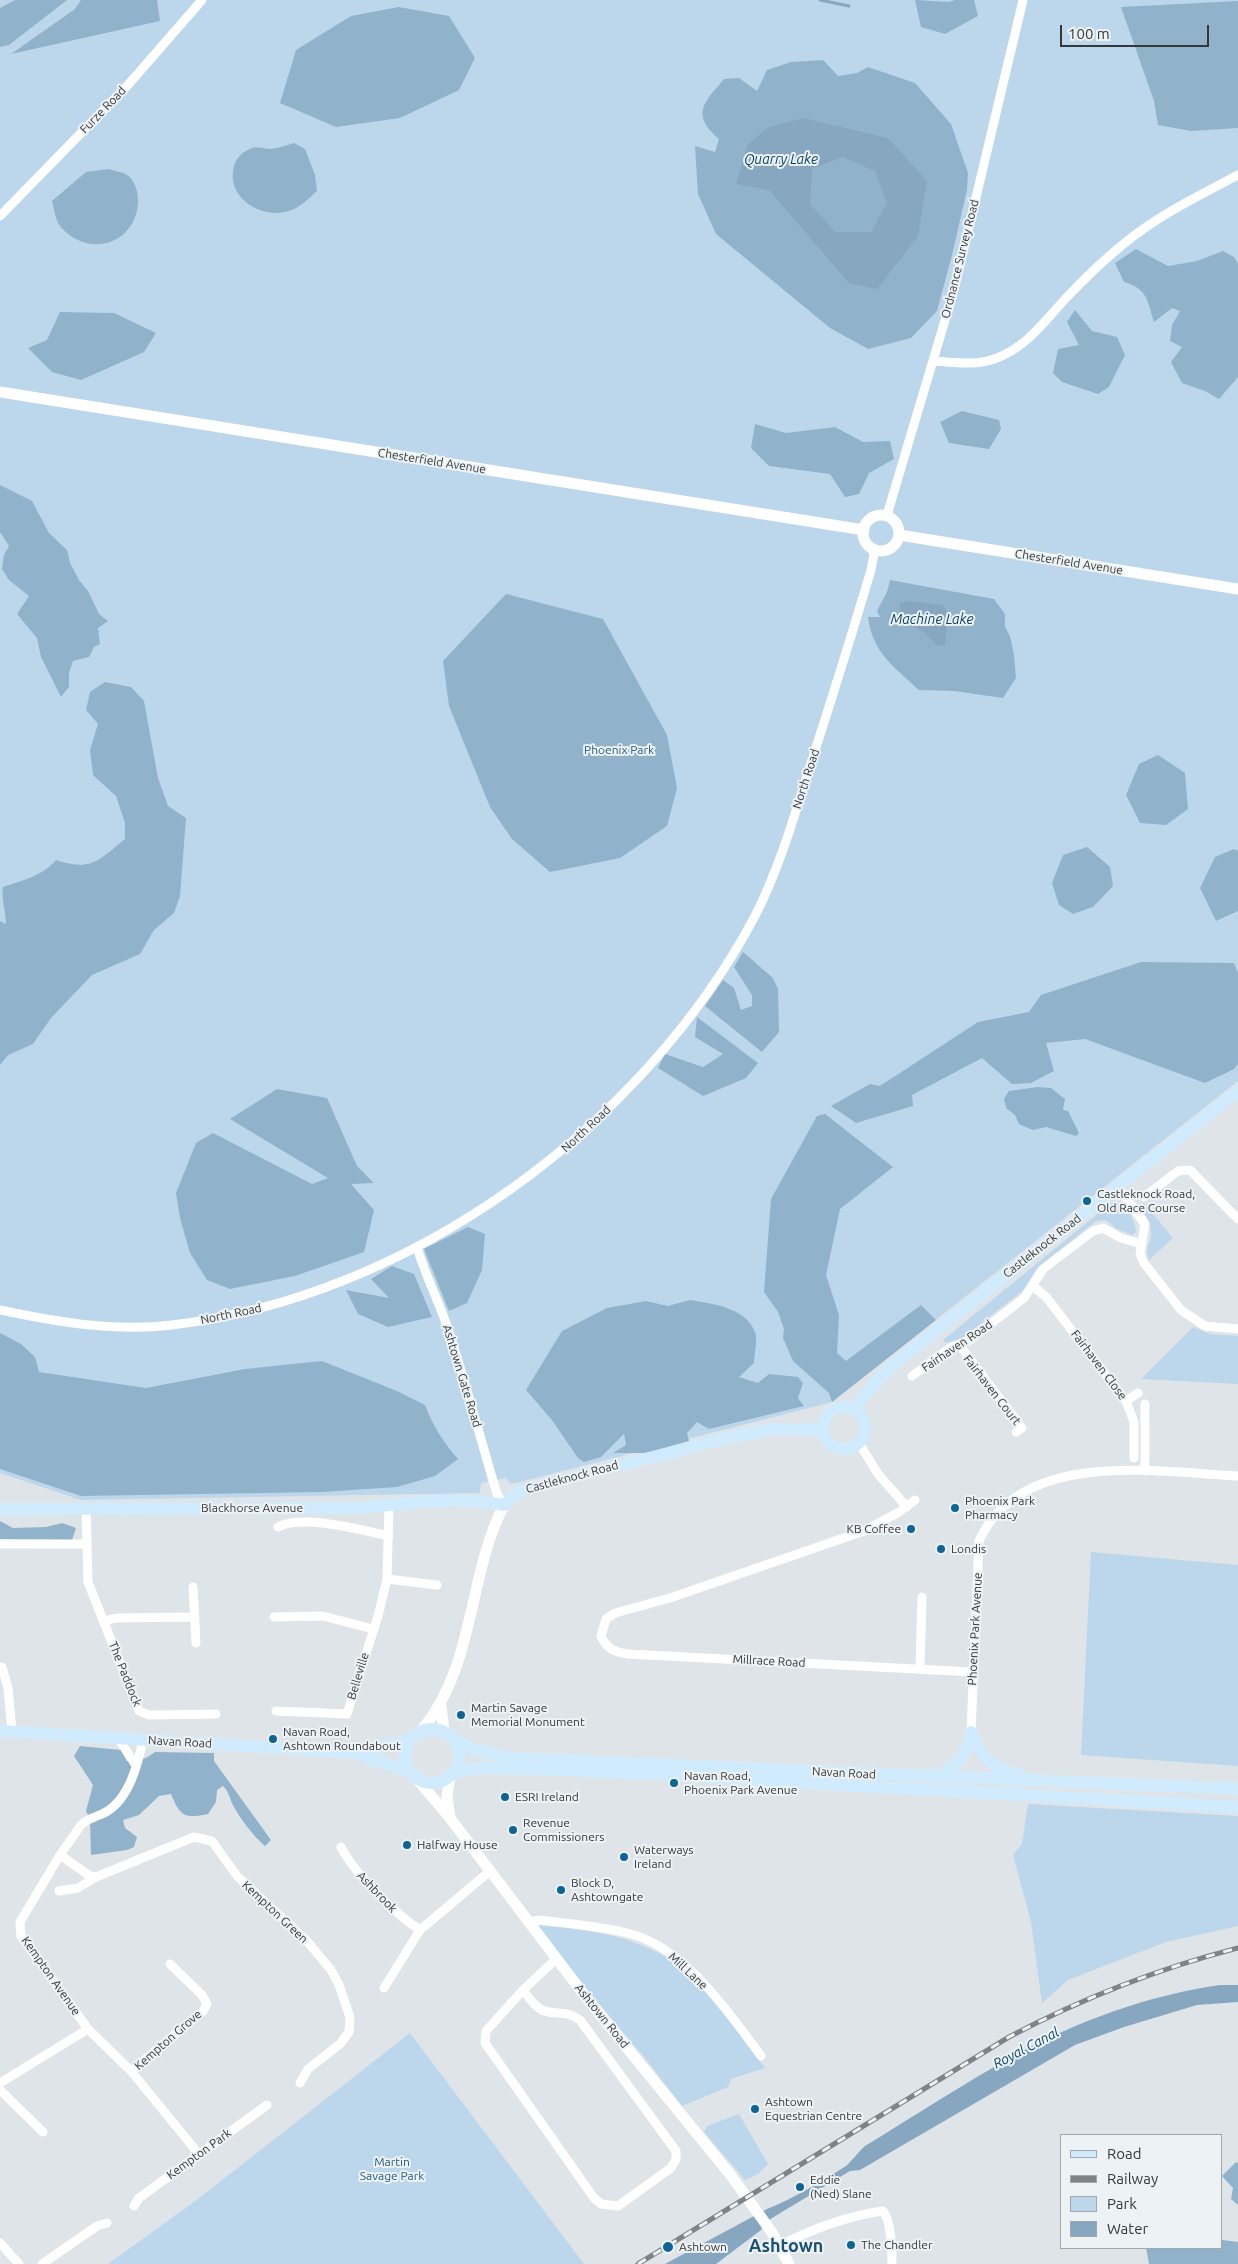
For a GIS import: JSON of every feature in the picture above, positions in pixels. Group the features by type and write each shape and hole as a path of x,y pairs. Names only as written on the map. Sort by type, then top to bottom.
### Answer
{"main road":[{"name":"Castleknock Road","path":"854,1409 880,1378 899,1360 1238,1091"},
{"path":"841,1407 854,1409 860,1413 866,1425 859,1444 847,1449 840,1449 829,1442 823,1430 826,1418 830,1412 841,1407"},
{"name":"Castleknock Road","path":"504,1505 517,1493 527,1489 735,1436 775,1430 823,1430"},
{"name":"Blackhorse Avenue","path":"0,1509 361,1508 389,1505 488,1502 504,1505"},
{"path":"433,1729 449,1736 459,1757 452,1774 444,1781 432,1783 413,1775 404,1756 411,1738 422,1730 433,1729"},
{"name":"Navan Road","path":"6,1731 359,1753 411,1738"},
{"path":"936,1777 961,1761 968,1749 971,1732"},
{"path":"971,1732 985,1760 994,1767 1010,1773 1049,1780"},
{"name":"Navan Road","path":"449,1736 473,1749 510,1758 1238,1789"},
{"name":"Navan Road","path":"359,1753 370,1760 413,1775"},
{"name":"Navan Road","path":"452,1774 481,1768 572,1770 1238,1807"}],"street":[{"name":"Furze Road","path":"0,216 128,85 202,0"},
{"name":"Ordnance Survey Road","path":"887,515 954,290 1023,0"},
{"path":"934,361 977,362 993,360 1015,349 1036,333 1069,295 1121,246 1152,224 1238,175"},
{"name":"Chesterfield Avenue","path":"0,392 864,530"},
{"path":"887,515 897,524 899,535 891,548 875,550 864,539 864,530 873,517 887,515"},
{"name":"Chesterfield Avenue","path":"899,535 1238,588"},
{"name":"North Road","path":"0,1310 59,1322 90,1325 171,1325 225,1316 282,1302 367,1270 417,1247 517,1187 592,1125 646,1069 693,1012 732,958 772,877 799,801 871,570 875,550"},
{"path":"1144,1198 1178,1171 1190,1170 1238,1219"},
{"path":"1118,1187 1145,1224 1140,1254 1144,1263 1181,1310 1205,1326 1238,1329"},
{"name":"Fairhaven Road","path":"912,1376 950,1348 960,1346 1024,1298 1033,1286 1037,1275 1043,1269 1098,1229 1109,1230 1121,1238 1142,1244"},
{"name":"Ashtown Gate Road","path":"417,1247 425,1274 446,1323 469,1393 495,1488 504,1505"},
{"name":"Fairhaven Close","path":"1033,1286 1047,1298 1126,1401 1134,1422 1134,1458"},
{"name":"Fairhaven Court","path":"960,1346 1022,1428 1016,1432"},
{"path":"1126,1401 1138,1393"},
{"path":"1145,1404 1145,1471"},
{"path":"859,1444 890,1490 907,1507 915,1500"},
{"name":"Phoenix Park Avenue","path":"971,1732 979,1541 990,1522 1016,1496 1032,1486 1051,1478 1083,1474 1145,1471 1238,1476"},
{"name":"Belleville","path":"276,1711 347,1714 387,1579 389,1505"},
{"name":"Castleknock Road","path":"422,1730 441,1706 458,1665 476,1601 491,1530 504,1505"},
{"name":"Millrace Road","path":"907,1507 864,1532 670,1598 615,1613 606,1619 601,1636 606,1645 615,1652 628,1654 973,1672"},
{"name":"The Paddock","path":"86,1508 88,1582 139,1711 149,1715 216,1714"},
{"path":"278,1527 290,1523 341,1525 389,1536"},
{"path":"0,1544 86,1544"},
{"path":"387,1579 437,1585"},
{"path":"193,1587 196,1643"},
{"path":"920,1669 922,1597"},
{"path":"274,1617 323,1616 373,1629"},
{"path":"104,1621 116,1618 195,1617"},
{"path":"2,1667 10,1701 6,1731"},
{"path":"0,1701 10,1701"},
{"name":"Castleknock Road","path":"441,1706 449,1736"},
{"path":"118,1738 135,1764"},
{"name":"Kempton Avenue","path":"143,1740 140,1756 120,1801 106,1812 85,1821 60,1855 20,1922 19,1930 88,2029 131,2072 198,2153"},
{"path":"450,1818 447,1796 452,1774"},
{"name":"Ashtown Road","path":"413,1775 450,1818 556,1959 730,2174 767,2225 779,2246"},
{"name":"Kempton Green","path":"59,1891 78,1888 96,1877 194,1837 212,1841 237,1876 307,1942 331,1970 339,1985 350,2017 349,2032 340,2044 308,2070 300,2083"},
{"name":"Ashbrook","path":"341,1847 354,1868 406,1921 420,1930"},
{"path":"60,1855 90,1876 96,1877"},
{"path":"384,1988 420,1930 490,1871"},
{"name":"Mill Lane","path":"528,1922 540,1920 632,1934 666,1950 699,1978 761,2056"},
{"path":"523,1990 543,2010 569,2012 580,2020 676,2151 676,2159 671,2168 618,2206 601,2204 594,2198 485,2043 486,2031 523,1990 556,1959"},
{"name":"Kempton Grove","path":"131,2072 203,2011 207,2004 202,1994 170,1964"},
{"path":"0,2083 88,2029"},
{"path":"0,2090 43,2132"},
{"name":"Kempton Park","path":"134,2206 140,2198 198,2153 267,2105"},
{"path":"789,2264 779,2246 819,2228 865,2214 883,2211 886,2216 892,2246 892,2264"},
{"path":"42,2264 97,2226 107,2223"},
{"path":"0,2244 19,2264"}],"green space":[{"name":"Phoenix Park","path":"0,0 1238,0 1238,1081 832,1402 520,1482 510,1484 506,1478 481,1483 480,1493 81,1500 0,1473"},
{"path":"15,0 67,0 9,45 0,47 0,8"},
{"path":"81,0 157,0 160,21 11,54 75,9"},
{"path":"915,0 949,2 955,0 974,0 978,16 945,34 921,27"},
{"path":"1238,1 1238,128 1191,131 1158,125 1154,101 1121,7"},
{"path":"399,7 449,16 475,58 459,90 400,118 336,127 280,103 296,50 351,16"},
{"path":"823,60 838,76 857,73 868,67 915,83 951,124 968,173 967,190 937,311 911,338 868,349 830,328 716,234 698,194 695,146 715,152 719,139 705,122 703,109 706,102 724,79 739,78 757,91 767,70 791,62"},
{"path":"294,143 305,149 315,175 317,191 297,208 278,213 267,212 247,203 234,186 233,175 238,158 252,148 271,149"},
{"path":"109,169 125,174 134,184 138,202 135,217 129,229 120,237 96,244 83,242 71,236 60,226 52,201 86,172"},
{"path":"1136,249 1168,266 1197,261 1223,251 1234,257 1238,264 1238,377 1219,399 1205,391 1182,383 1171,362 1182,347 1170,341 1172,325 1180,311 1172,308 1154,322 1148,302 1142,292 1138,288 1124,282 1115,263"},
{"path":"1075,310 1092,331 1117,337 1125,355 1109,387 1098,394 1062,382 1053,373 1058,349 1079,345 1067,322"},
{"path":"60,312 114,313 156,333 144,352 81,380 52,372 28,348 47,340"},
{"path":"962,411 999,420 1001,429 989,449 949,443 940,422"},
{"path":"755,424 786,433 835,427 863,442 890,441 894,459 869,473 859,494 845,497 830,474 769,466 751,448"},
{"path":"0,485 32,501 49,533 67,550 70,563 79,580 88,591 99,614 108,621 98,628 100,644 94,647 89,657 73,661 69,673 69,687 61,697 41,657 37,638 17,614 29,596 9,580 2,569 4,555 9,546 0,532"},
{"path":"890,580 994,599 1005,614 1005,627 1010,636 1014,655 1016,678 1003,698 954,691 919,690 893,666 874,640 868,617 880,617 877,611 887,592"},
{"path":"506,594 603,619 667,735 677,788 667,826 620,858 550,872 512,839 490,807 449,706 443,661"},
{"path":"105,682 131,687 144,701 158,778 168,806 186,818 180,896 174,913 154,930 140,954 92,975 51,1018 33,1044 8,1055 0,1065 0,921 6,924 3,887 39,874 56,860 78,865 94,862 125,839 125,823 116,796 93,775 90,750 98,724 86,710 90,692"},
{"path":"1158,755 1185,773 1188,809 1166,825 1140,823 1126,795 1139,764"},
{"path":"1087,847 1110,867 1113,886 1093,907 1073,914 1059,905 1052,883 1063,855"},
{"path":"1234,849 1238,851 1238,911 1216,921 1200,888 1215,857"},
{"path":"743,952 773,978 778,989 779,1032 762,1052 705,1006 723,980 734,988 741,1010 752,1006 752,995 734,967"},
{"path":"1141,962 1234,963 1238,973 1238,1064 1234,1069 1205,1083 1085,1039 1046,1043 1054,1071 1031,1083 1012,1084 982,1058 912,1095 913,1106 856,1123 831,1106 870,1084 880,1086 978,1022 1029,1012 1041,995"},
{"path":"697,1017 758,1063 746,1078 703,1096 658,1068 665,1054 703,1067 723,1054 695,1037"},
{"path":"1038,1087 1051,1088 1065,1099 1063,1110 1068,1111 1079,1133 1076,1136 1046,1127 1033,1130 1019,1124 1015,1115 1006,1108 1004,1099 1009,1091"},
{"path":"277,1089 327,1098 357,1166 374,1183 351,1184 374,1210 364,1252 295,1276 230,1289 207,1280 190,1253 180,1218 176,1193 196,1143 213,1133 312,1184 328,1178 230,1119"},
{"path":"825,1114 893,1167 840,1209 826,1275 839,1315 837,1353 846,1361 921,1305 936,1320 832,1402 829,1393 793,1361 783,1338 784,1329 778,1312 764,1292 771,1199 817,1116"},
{"path":"1112,1202 1126,1209 1134,1222 1136,1232 1132,1235 1117,1229 1106,1220 1096,1221 1037,1268 1024,1290 962,1338 946,1343 943,1340"},
{"path":"1144,1203 1173,1238 1149,1260 1147,1251 1151,1228 1140,1206"},
{"path":"468,1227 485,1234 482,1270 467,1303 449,1311 424,1249"},
{"path":"392,1266 414,1274 432,1317 388,1327 358,1314 346,1290 389,1298 371,1279"},
{"path":"690,1300 718,1305 744,1317 755,1332 756,1343 754,1363 739,1377 758,1383 769,1374 798,1377 803,1383 798,1398 804,1406 709,1429 697,1422 687,1433 689,1441 648,1453 613,1453 626,1445 624,1434 601,1457 584,1462 578,1458 552,1420 526,1390 562,1331 607,1308 646,1301 668,1306"},
{"path":"1193,1327 1210,1334 1238,1336 1238,1384 1141,1379"},
{"path":"0,1333 21,1344 35,1357 39,1372 146,1388 245,1369 322,1361 397,1391 425,1405 439,1434 458,1459 435,1476 397,1487 322,1492 81,1496 0,1469"},
{"path":"0,1521 13,1528 46,1527 62,1523 76,1528 72,1540 0,1539"},
{"path":"1091,1552 1238,1565 1238,1766 1081,1755"},
{"path":"80,1746 121,1750 127,1761 146,1758 155,1752 214,1753 214,1761 271,1840 265,1846 256,1837 238,1814 228,1792 223,1786 217,1790 216,1802 208,1814 188,1816 180,1811 171,1794 159,1796 139,1815 123,1820 125,1828 137,1837 134,1847 127,1850 91,1855 90,1819 86,1811 93,1785 74,1756"},
{"path":"1028,1804 1238,1816 1238,1926 1166,1942 1068,1980 1042,2003 1031,1922 1013,1855 1022,1844"},
{"path":"533,1925 580,1930 624,1939 645,1946 665,1956 702,1986 727,2016 765,2068 731,2079 728,2087 682,2106 645,2058"},
{"name":"Martin Savage Park","path":"410,2033 584,2264 108,2264 198,2199"},
{"path":"739,2114 768,2164 758,2174 745,2180 704,2132 707,2126"},
{"path":"1236,2162 1238,2163 1238,2205 1231,2199 1233,2188 1223,2175"},
{"path":"1223,2240 1238,2242 1238,2264 1149,2264 1146,2249 1223,2249"}],"water":[{"name":"Quarry Lake","path":"803,118 888,138 927,181 918,236 877,289 849,283 769,190 736,184 747,146 767,128","holes":["842,157 875,171 887,203 871,232 835,232 810,204 812,169"]},
{"name":"Machine Lake","path":"909,601 943,605 948,614 945,645 938,646 925,633 900,618 900,603"},
{"name":"Royal Canal","path":"1220,1985 1238,1985 1238,2002 1197,2005 1124,2027 1075,2045 860,2170 850,2171 772,2218 762,2225 761,2230 716,2264 665,2264 817,2184 846,2166 865,2146 1015,2055 1064,2031 1114,2011 1167,1995"}],"waterway":[{"path":"820,0 849,6"}],"railway":[{"path":"638,2264 1009,2037 1093,1997 1149,1975 1238,1948"}],"place":[{"name":"Castleknock Road, Old Race Course","path":"1087,1201"},
{"name":"Phoenix Park Pharmacy","path":"955,1508"},
{"name":"KB Coffee","path":"911,1529"},
{"name":"Londis","path":"941,1549"},
{"name":"Martin Savage Memorial Monument","path":"461,1715"},
{"name":"Navan Road, Ashtown Roundabout","path":"273,1739"},
{"name":"Navan Road, Phoenix Park Avenue","path":"674,1783"},
{"name":"ESRI Ireland","path":"505,1797"},
{"name":"Revenue Commissioners","path":"513,1830"},
{"name":"Halfway House","path":"407,1845"},
{"name":"Waterways Ireland","path":"624,1857"},
{"name":"Block D, Ashtowngate","path":"561,1890"},
{"name":"Ashtown Equestrian Centre","path":"755,2109"},
{"name":"Eddie (Ned) Slane","path":"800,2187"},
{"name":"The Chandler","path":"851,2245"},
{"name":"Ashtown","path":"668,2247"}],"district":[{"name":"Ashtown","path":"786,2246"}]}
